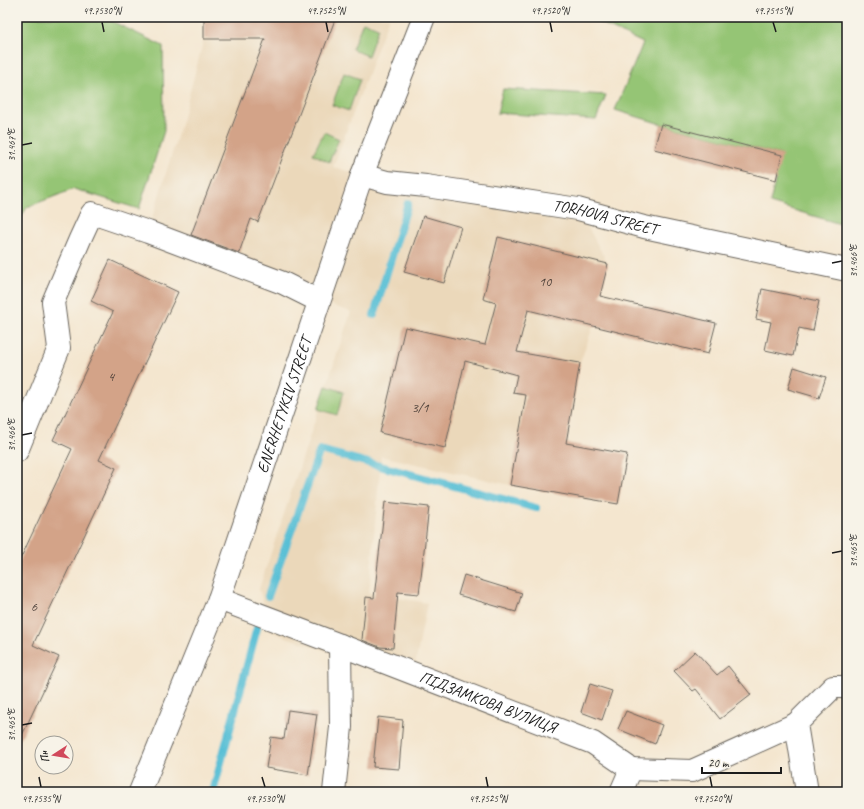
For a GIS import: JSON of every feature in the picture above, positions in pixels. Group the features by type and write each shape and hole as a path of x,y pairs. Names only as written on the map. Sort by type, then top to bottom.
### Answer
{"street":[{"name":"ENERHETYKIV STREET","path":"140,792 219,599 362,175 424,17"},
{"name":"TORHOVA STREET","path":"362,175 387,182 426,186 578,209 644,227 847,270"},
{"path":"17,451 59,348 53,302 92,213 283,282 319,301"},
{"name":"ПІДЗАМКОВА ВУЛИЦЯ","path":"219,599 593,743 632,769"},
{"path":"334,792 341,728 340,645"},
{"path":"621,792 632,769 692,771 796,724 833,687 847,687"},
{"path":"796,724 807,792"}],"shaded area":[{"path":"204,17 389,17 333,167 362,175 578,209 608,264 593,326 580,363 557,493 510,485 381,456 369,593 427,603 412,681 272,632 259,589 351,312 319,301 148,232 184,114 204,39"}],"green space":[{"path":"17,17 103,17 163,46 164,131 139,209 74,189 27,207 17,225"},
{"path":"588,17 847,17 847,226 770,203 781,155 661,124 615,110 643,43"},
{"path":"363,22 378,28 368,56 352,49"},
{"path":"344,73 360,79 349,111 332,105"},
{"path":"503,89 606,95 596,120 497,113"},
{"path":"324,132 339,139 329,162 313,154"},
{"path":"326,386 344,392 337,415 318,409"}],"building":[{"path":"204,17 336,17 258,222 251,219 239,253 191,235 265,39 204,39"},
{"path":"661,124 782,155 776,180 654,149"},
{"path":"423,216 461,227 444,283 404,272"},
{"path":"498,237 608,264 600,296 716,323 708,354 528,310 517,352 580,363 566,443 627,454 618,504 510,485 526,395 513,393 517,375 465,361 445,448 380,433 405,327 485,345 496,303 483,299"},
{"path":"110,260 178,292 99,460 116,468 33,645 59,657 17,746 17,566 72,449 53,440 113,312 91,301"},
{"path":"762,289 819,301 813,331 799,328 793,356 765,350 771,322 756,319"},
{"path":"794,367 826,377 819,398 788,389"},
{"path":"385,502 429,507 419,594 398,592 393,648 380,647 362,640 366,597 374,598"},
{"path":"464,575 522,593 516,612 458,595"},
{"path":"695,651 717,675 728,666 751,695 720,719 696,689 693,691 674,671"},
{"path":"590,684 612,691 602,720 581,712"},
{"path":"288,710 317,714 308,775 266,768 271,737 284,739"},
{"path":"626,711 662,725 655,744 618,729"},
{"path":"378,717 403,720 399,769 373,767"}],"waterway":[{"path":"374,315 408,203"},
{"path":"268,596 320,450 536,508"},
{"path":"213,792 257,628"}]}
